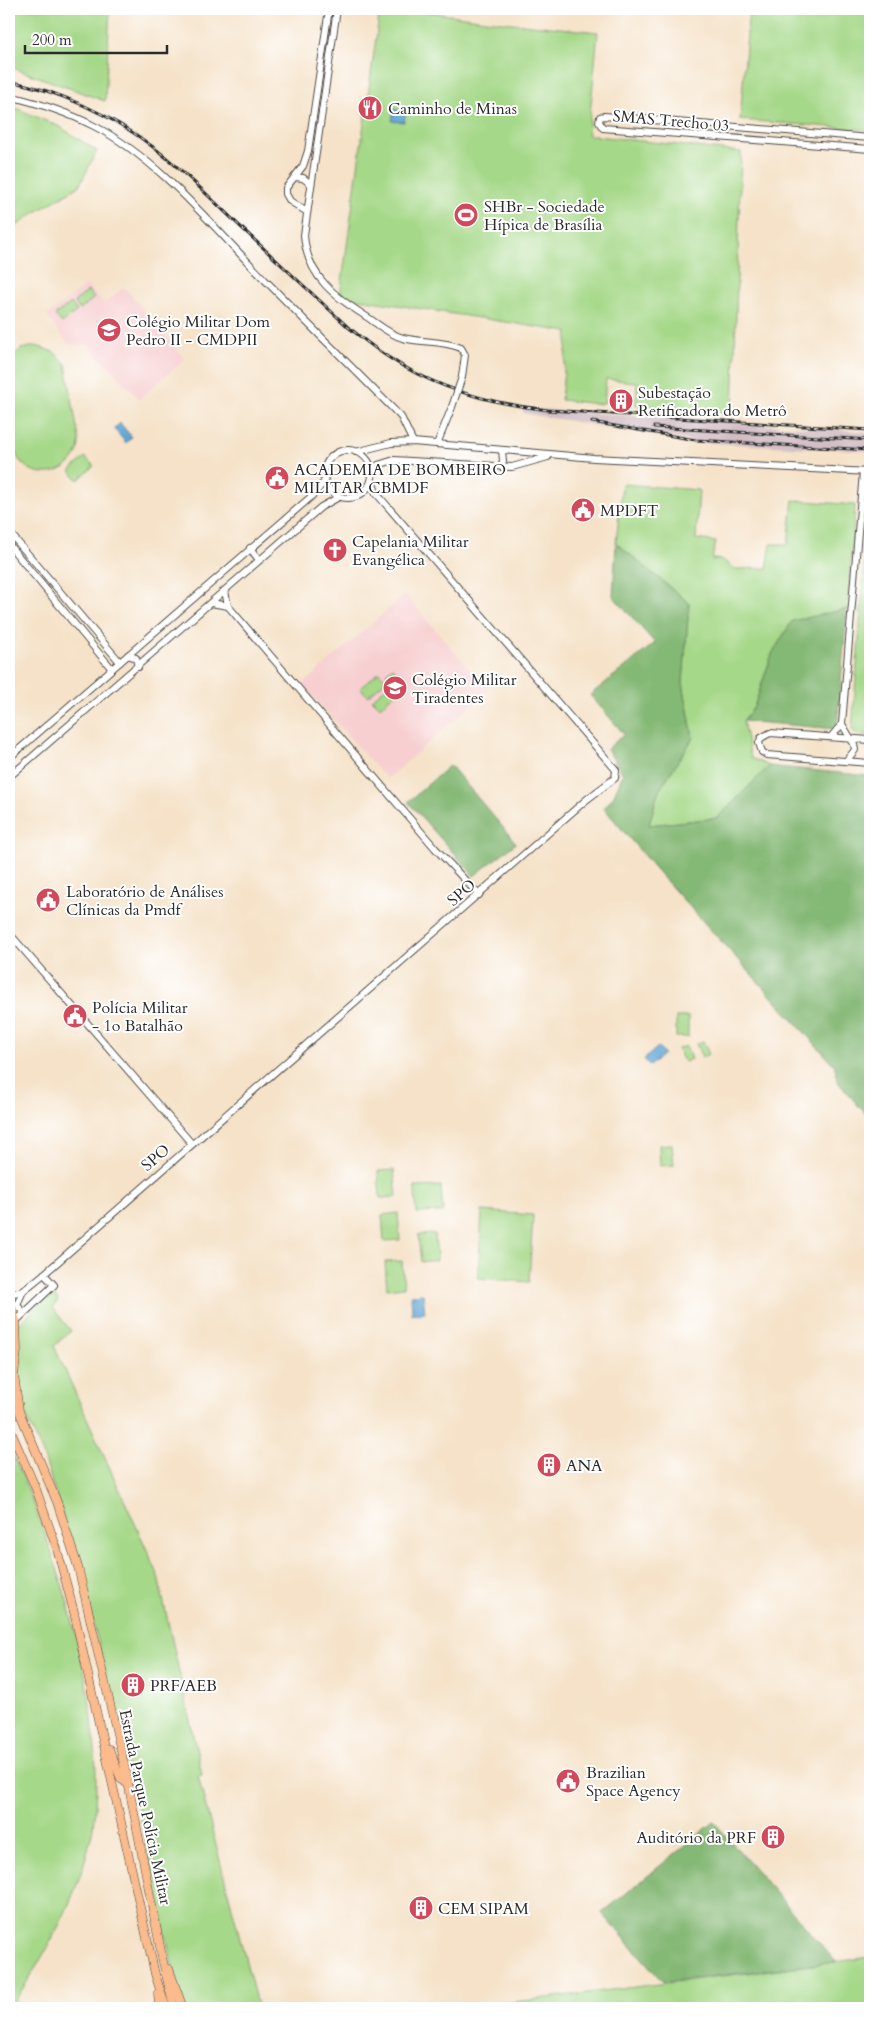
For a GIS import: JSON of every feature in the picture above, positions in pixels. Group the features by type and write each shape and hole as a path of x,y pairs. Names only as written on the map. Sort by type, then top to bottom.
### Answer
{"main road":[{"name":"Estrada Parque Polícia Militar","path":"9,1295 16,1321 17,1351 14,1375 19,1411 57,1502 78,1567 128,1784 174,2008"},
{"name":"Estrada Parque Polícia Militar","path":"9,1427 36,1489 57,1549 74,1612 155,1974 166,2008"},
{"path":"36,1489 46,1507 50,1510 54,1509 57,1502"},
{"path":"57,1549 61,1544 66,1545 78,1567"},
{"path":"97,1716 117,1771 121,1779 128,1784"},
{"path":"157,1928 183,2008"},
{"path":"155,1974 159,2008"}],"street":[{"path":"307,212 290,201 286,194 288,185 303,166 308,151 329,9"},
{"path":"338,9 304,235 308,258 320,279 331,292 398,336 461,348 465,355 462,376 437,444"},
{"path":"9,96 53,109 95,126 129,147 147,162 185,198 401,417 413,442"},
{"name":"SMAS Trecho 03","path":"866,149 603,128 600,126 599,120 604,116 867,138"},
{"path":"866,149 867,138"},
{"path":"295,177 303,178 311,184"},
{"path":"296,205 306,202 309,197"},
{"path":"376,493 365,492 353,498 339,497 333,493 325,480 325,468 332,457 343,451 356,452 391,443 413,442 552,456 867,472 842,724 830,737"},
{"path":"501,467 503,461 502,450"},
{"path":"356,452 367,460 372,472 372,480 365,492"},
{"path":"372,472 378,464 394,460 501,467 517,466 552,456"},
{"path":"9,758 312,496 325,480"},
{"name":"SPO","path":"9,1295 23,1291 44,1274 586,800 615,778 616,770 376,493 372,480"},
{"path":"9,777 321,507 339,497"},
{"path":"9,532 120,662"},
{"path":"9,545 112,669"},
{"path":"250,548 259,560"},
{"path":"45,588 52,583"},
{"path":"225,591 228,606 435,848 479,894"},
{"path":"211,602 228,606"},
{"path":"86,638 91,628"},
{"path":"128,655 136,658 138,667"},
{"path":"70,706 72,713 80,716"},
{"path":"842,724 852,739 855,750 846,761"},
{"path":"870,740 770,733 761,738 759,743 762,752 767,755 870,763"},
{"path":"9,933 192,1144"},
{"path":"16,1321 54,1285 44,1274"},
{"path":"23,1291 17,1305 24,1313"}],"shaded area":[{"name":"Colégio Militar Dom Pedro II - CMDPII","path":"86,285 105,303 124,287 185,359 139,399 88,345 68,344 47,316"},
{"path":"523,408 870,432 870,451 696,442 523,413"},
{"name":"Colégio Militar Tiradentes","path":"405,595 488,690 387,779 302,685"}],"green space":[{"path":"9,9 110,9 105,101 9,68"},
{"name":"SHBr - Sociedade Hípica de Brasília","path":"380,9 406,9 493,21 598,32 588,135 741,152 733,414 636,405 637,382 606,379 604,403 561,400 568,332 340,296"},
{"path":"749,9 870,9 870,130 740,120"},
{"path":"9,105 60,127 97,151 79,186 28,217 9,232"},
{"path":"88,291 94,298 80,310 74,302"},
{"path":"71,303 77,311 62,323 55,315"},
{"path":"36,346 54,352 66,364 79,440 77,452 72,461 64,468 54,472 34,471 24,465 16,454 11,427 9,360 21,349"},
{"path":"85,457 94,466 78,480 70,471"},
{"path":"622,484 699,490 696,539 716,542 712,559 723,560 735,569 767,568 771,544 788,544 793,500 855,505 847,609 792,621 772,654 754,707 743,721 751,758 769,766 717,818 649,825 658,792 693,738 683,683 689,603 616,543"},
{"path":"870,492 870,735 857,734 852,730"},
{"path":"616,543 689,603 683,683 693,738 658,792 649,825 717,818 769,766 870,776 870,1119 837,1081 835,1066 657,871 604,808 613,797 623,774 607,749 624,734 590,695 655,643 613,596"},
{"path":"847,609 837,729 743,721 754,707 772,654 792,621"},
{"path":"393,667 405,681 398,687 386,673"},
{"path":"379,672 387,680 368,696 360,688"},
{"path":"391,683 398,691 380,707 372,699"},
{"path":"450,765 516,843 474,876 408,802"},
{"path":"676,1017 688,1017 688,1037 676,1037"},
{"path":"703,1041 709,1054 702,1057 696,1044"},
{"path":"686,1046 691,1059 684,1062 678,1049"},
{"path":"672,1144 674,1165 660,1166 659,1145"},
{"path":"394,1170 397,1197 380,1198 378,1171"},
{"path":"441,1186 443,1212 416,1213 415,1187"},
{"path":"482,1211 533,1215 529,1282 478,1278"},
{"path":"398,1213 400,1240 384,1241 382,1215"},
{"path":"435,1234 437,1260 421,1262 418,1235"},
{"path":"402,1261 404,1287 387,1289 385,1262"},
{"path":"51,1292 58,1300 53,1308 71,1331 54,1346 157,1572 202,1775 198,1776 258,2008 181,2008 141,1819 84,1583 43,1454 9,1378 9,1334"},
{"path":"9,1446 45,1534 75,1632 94,1733 96,1781 93,1827 81,1874 55,1934 10,2008 9,2008"},
{"path":"714,1822 836,1962 663,1982 602,1913"},
{"path":"870,1957 870,2008 466,2008 836,1962"}],"water":[{"path":"394,109 406,111 404,122 392,121"},
{"path":"120,423 132,437 126,443 114,429"},
{"path":"658,1047 664,1054 650,1066 644,1059"},
{"path":"423,1294 425,1313 412,1314 411,1295"}],"railway":[{"path":"9,81 28,85 66,98 103,115 137,135 189,177 348,327 388,357 425,378 485,399 548,410 870,430"},
{"path":"592,422 696,440 870,450"},
{"path":"654,427 870,440"}],"place":[{"name":"Caminho de Minas","path":"370,108"},
{"name":"SHBr - Sociedade Hípica de Brasília","path":"466,215"},
{"name":"Colégio Militar Dom Pedro II - CMDPII","path":"109,330"},
{"name":"Subestação Retificadora do Metrô","path":"621,401"},
{"name":"ACADEMIA DE BOMBEIRO MILITAR CBMDF","path":"277,478"},
{"name":"MPDFT","path":"583,510"},
{"name":"Capelania Militar Evangélica","path":"335,550"},
{"name":"Colégio Militar Tiradentes","path":"395,688"},
{"name":"Laboratório de Análises Clínicas da Pmdf","path":"48,900"},
{"name":"Polícia Militar - 1o Batalhão","path":"75,1016"},
{"name":"ANA","path":"549,1465"},
{"name":"PRF/AEB","path":"133,1685"},
{"name":"Brazilian Space Agency","path":"568,1781"},
{"name":"Auditório da PRF","path":"773,1837"},
{"name":"CEM SIPAM","path":"421,1908"}]}
